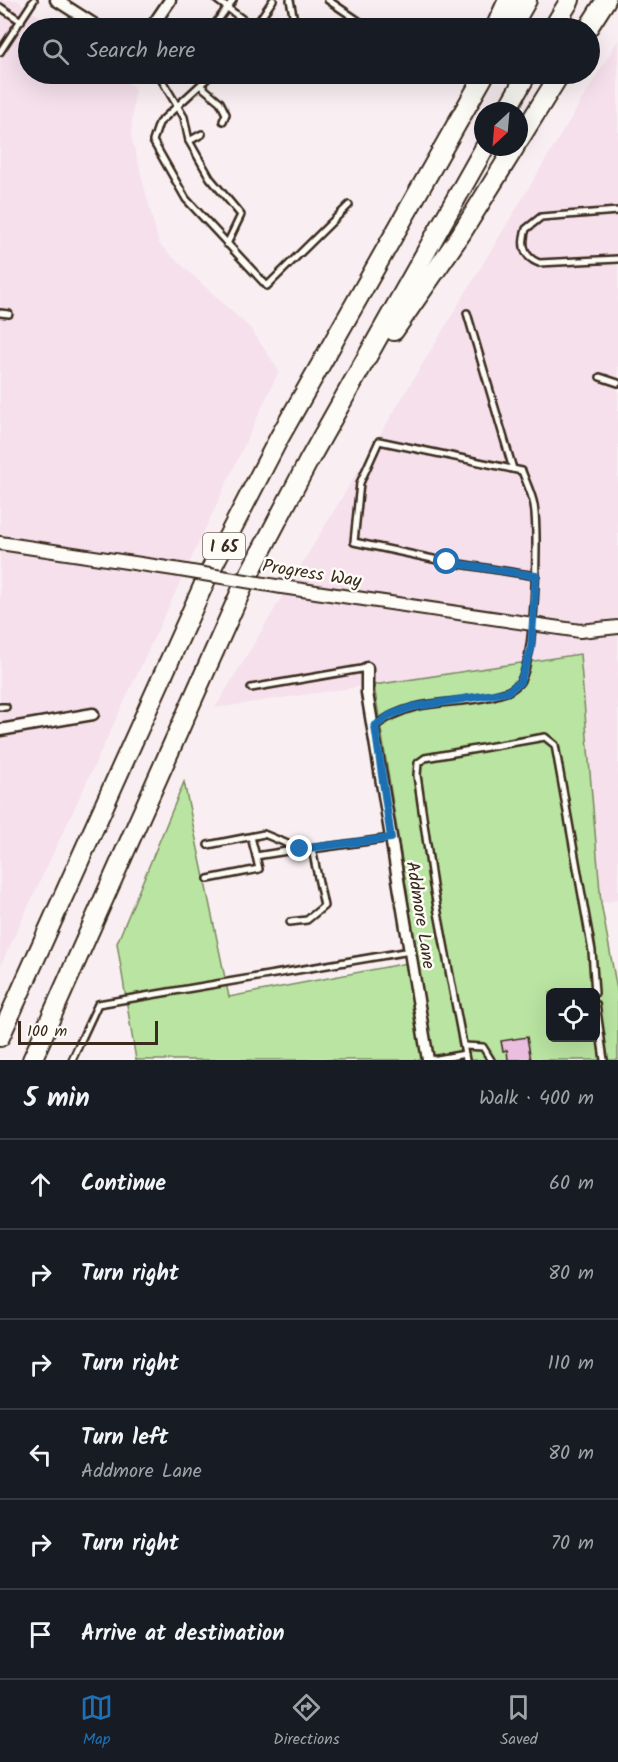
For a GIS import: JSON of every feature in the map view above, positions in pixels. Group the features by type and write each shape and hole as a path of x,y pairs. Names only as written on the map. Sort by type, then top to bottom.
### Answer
{"highway":[{"path":"500,18 508,0"},
{"path":"517,18 527,0"},
{"path":"559,18 570,0"},
{"path":"594,18 606,0"},
{"path":"399,225 468,84"},
{"name":"I 65","path":"0,1037 208,575 285,428 479,84"},
{"path":"511,102 521,84"},
{"path":"528,126 554,84"},
{"name":"I 65","path":"32,1060 233,605 327,429 480,156"},
{"path":"327,429 461,234 509,156"}],"street":[{"path":"56,0 84,18"},
{"path":"158,18 170,0"},
{"name":"Progress Way","path":"0,543 531,625 580,631 617,630"},
{"name":"Addmore Lane","path":"367,668 368,693 391,838 430,1060"},
{"path":"0,730 93,714"}],"lane":[{"path":"23,18 34,0"},
{"path":"217,0 241,18"},
{"path":"220,18 233,0"},
{"path":"261,18 273,0"},
{"path":"290,0 294,18"},
{"path":"328,0 354,18"},
{"path":"0,7 18,19"},
{"path":"0,51 18,25"},
{"path":"165,84 184,117 189,141 210,178 241,215 227,244"},
{"path":"223,121 226,114 224,107 201,86 159,123 153,141 186,199 267,286 349,205"},
{"path":"189,141 202,134"},
{"path":"618,211 542,217 525,229 523,246 531,260 539,263 618,260"},
{"path":"0,313 9,314"},
{"path":"467,314 513,469"},
{"path":"600,377 618,383"},
{"path":"375,726 390,715 412,707 507,692 520,682 531,650 531,625 536,576 538,555 534,505 522,471 379,441 360,483 354,542 447,562 536,576"},
{"path":"252,688 367,668"},
{"path":"430,1060 465,1057 433,886 417,775 418,762 425,758 545,737 555,745 592,951 595,988"},
{"path":"208,845 264,834 300,849"},
{"path":"208,879 259,869 251,837"},
{"path":"256,856 391,838"},
{"path":"290,922 308,920 324,906 312,849"},
{"path":"72,1060 98,1004 410,951"},
{"path":"600,1032 604,1060"},
{"path":"464,1046 483,1047 491,1060"}],"shaded area":[{"path":"0,0 17,0 41,18 18,18 18,84 130,84 135,88 131,135 159,244 251,329 279,371 0,967"},
{"path":"618,40 618,900 601,903 580,654 215,708 591,84 600,84 600,70"}],"green space":[{"path":"580,654 601,903 618,995 618,1060 136,1060 117,943 184,782 229,997 418,961 374,685"}],"building":[{"path":"527,1037 531,1060 508,1060 507,1050 503,1051 501,1041"}],"route":[{"path":"300,849 391,838 375,726 390,715 412,707 507,692 520,682 531,650 536,576 447,562"}]}
